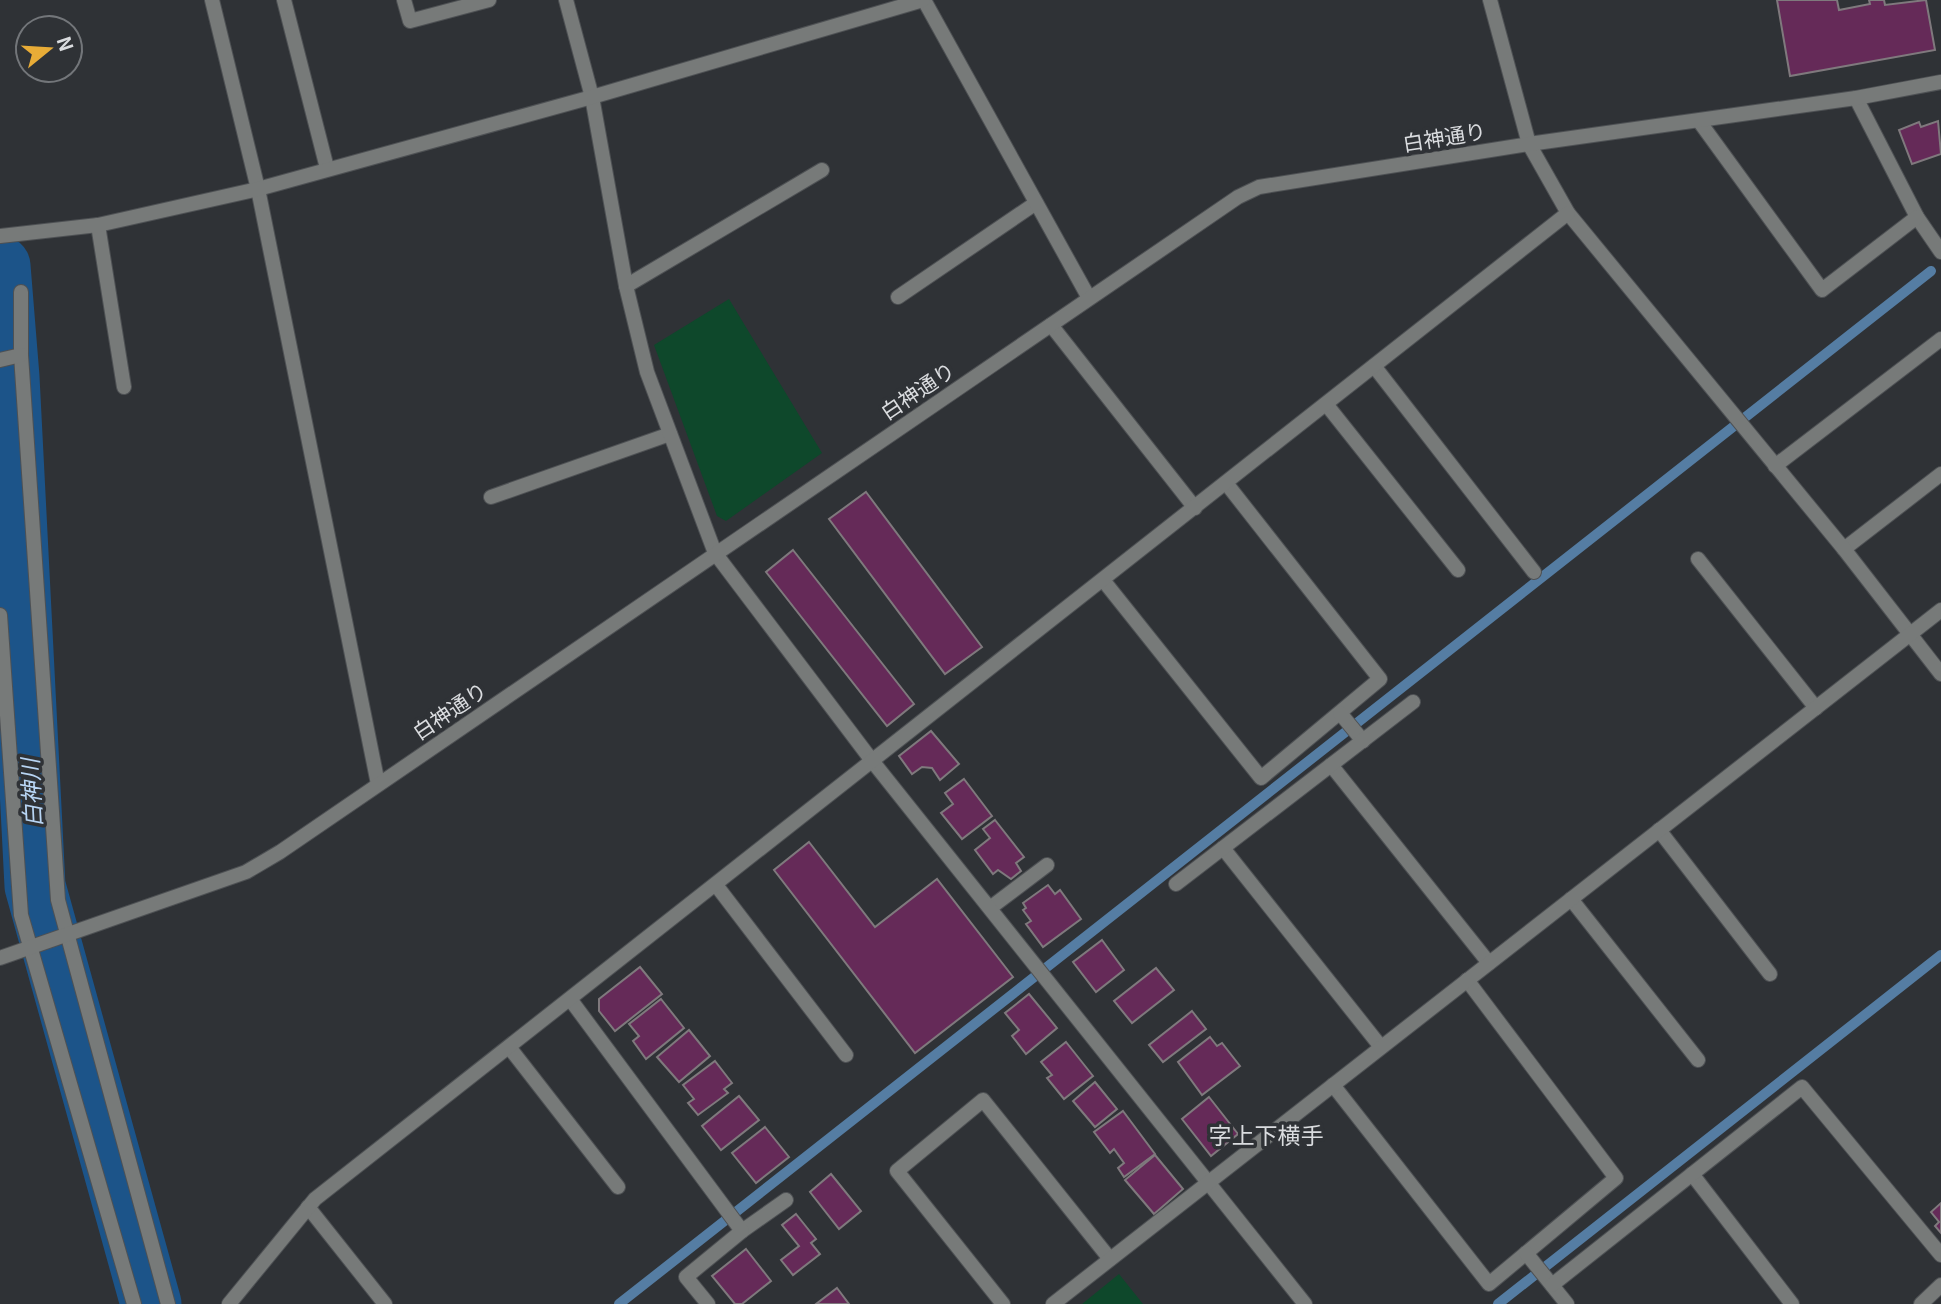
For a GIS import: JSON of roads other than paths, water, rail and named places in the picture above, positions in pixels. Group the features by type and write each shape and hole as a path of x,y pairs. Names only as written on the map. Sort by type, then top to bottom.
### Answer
{"street":[{"path":"212,0 258,190 378,784"},
{"path":"284,0 327,168"},
{"path":"404,0 410,21 489,0"},
{"path":"566,0 592,97 625,286 647,372 715,553 873,762 1305,1304"},
{"path":"5,235 98,225 258,190 327,168 592,97 924,0 1089,298"},
{"path":"1490,0 1529,144 1568,213 1844,549 1941,674"},
{"name":"白神通り","path":"0,958 246,872 1238,197 1259,187 1529,144 1856,98 1941,82"},
{"path":"1856,98 1917,217 1941,252"},
{"path":"1699,121 1822,290 1917,217"},
{"path":"625,286 822,170"},
{"path":"898,297 1036,202"},
{"path":"229,1304 308,1207 1568,213"},
{"path":"98,225 124,387"},
{"path":"21,292 12,357 58,900 65,936 168,1304"},
{"path":"1051,325 1195,508"},
{"path":"1775,466 1941,339"},
{"path":"1374,366 1534,572"},
{"path":"1326,404 1458,570"},
{"path":"491,497 670,434"},
{"path":"1844,549 1941,474"},
{"path":"1103,580 1261,778 1380,679 1226,483"},
{"path":"1698,559 1816,708"},
{"path":"1053,1304 1941,610"},
{"path":"0,615 3,694 21,915 34,946 134,1304"},
{"path":"1176,884 1413,702"},
{"path":"1340,713 1363,741"},
{"path":"1331,765 1489,963"},
{"path":"1659,830 1770,974"},
{"path":"1223,848 1381,1047"},
{"path":"990,908 1047,865"},
{"path":"716,885 846,1055"},
{"path":"1571,899 1698,1060"},
{"path":"1333,1085 1489,1284 1616,1178 1467,980"},
{"path":"570,999 742,1231"},
{"path":"509,1047 618,1187"},
{"path":"1552,1284 1802,1087 1941,1255"},
{"path":"1003,1304 897,1171 983,1100 1110,1259"},
{"path":"1692,1174 1792,1304"},
{"path":"708,1304 686,1277 742,1231 786,1200"},
{"path":"308,1207 385,1304"},
{"path":"1526,1253 1567,1304"},
{"path":"1921,1304 1941,1285"}],"waterway":[{"name":"白神川","path":"0,266 9,377 35,886 151,1304"},
{"path":"619,1304 1931,271"},
{"path":"1498,1304 1941,955"}],"district":[{"name":"字上下横手","path":"1266,1134"}]}
